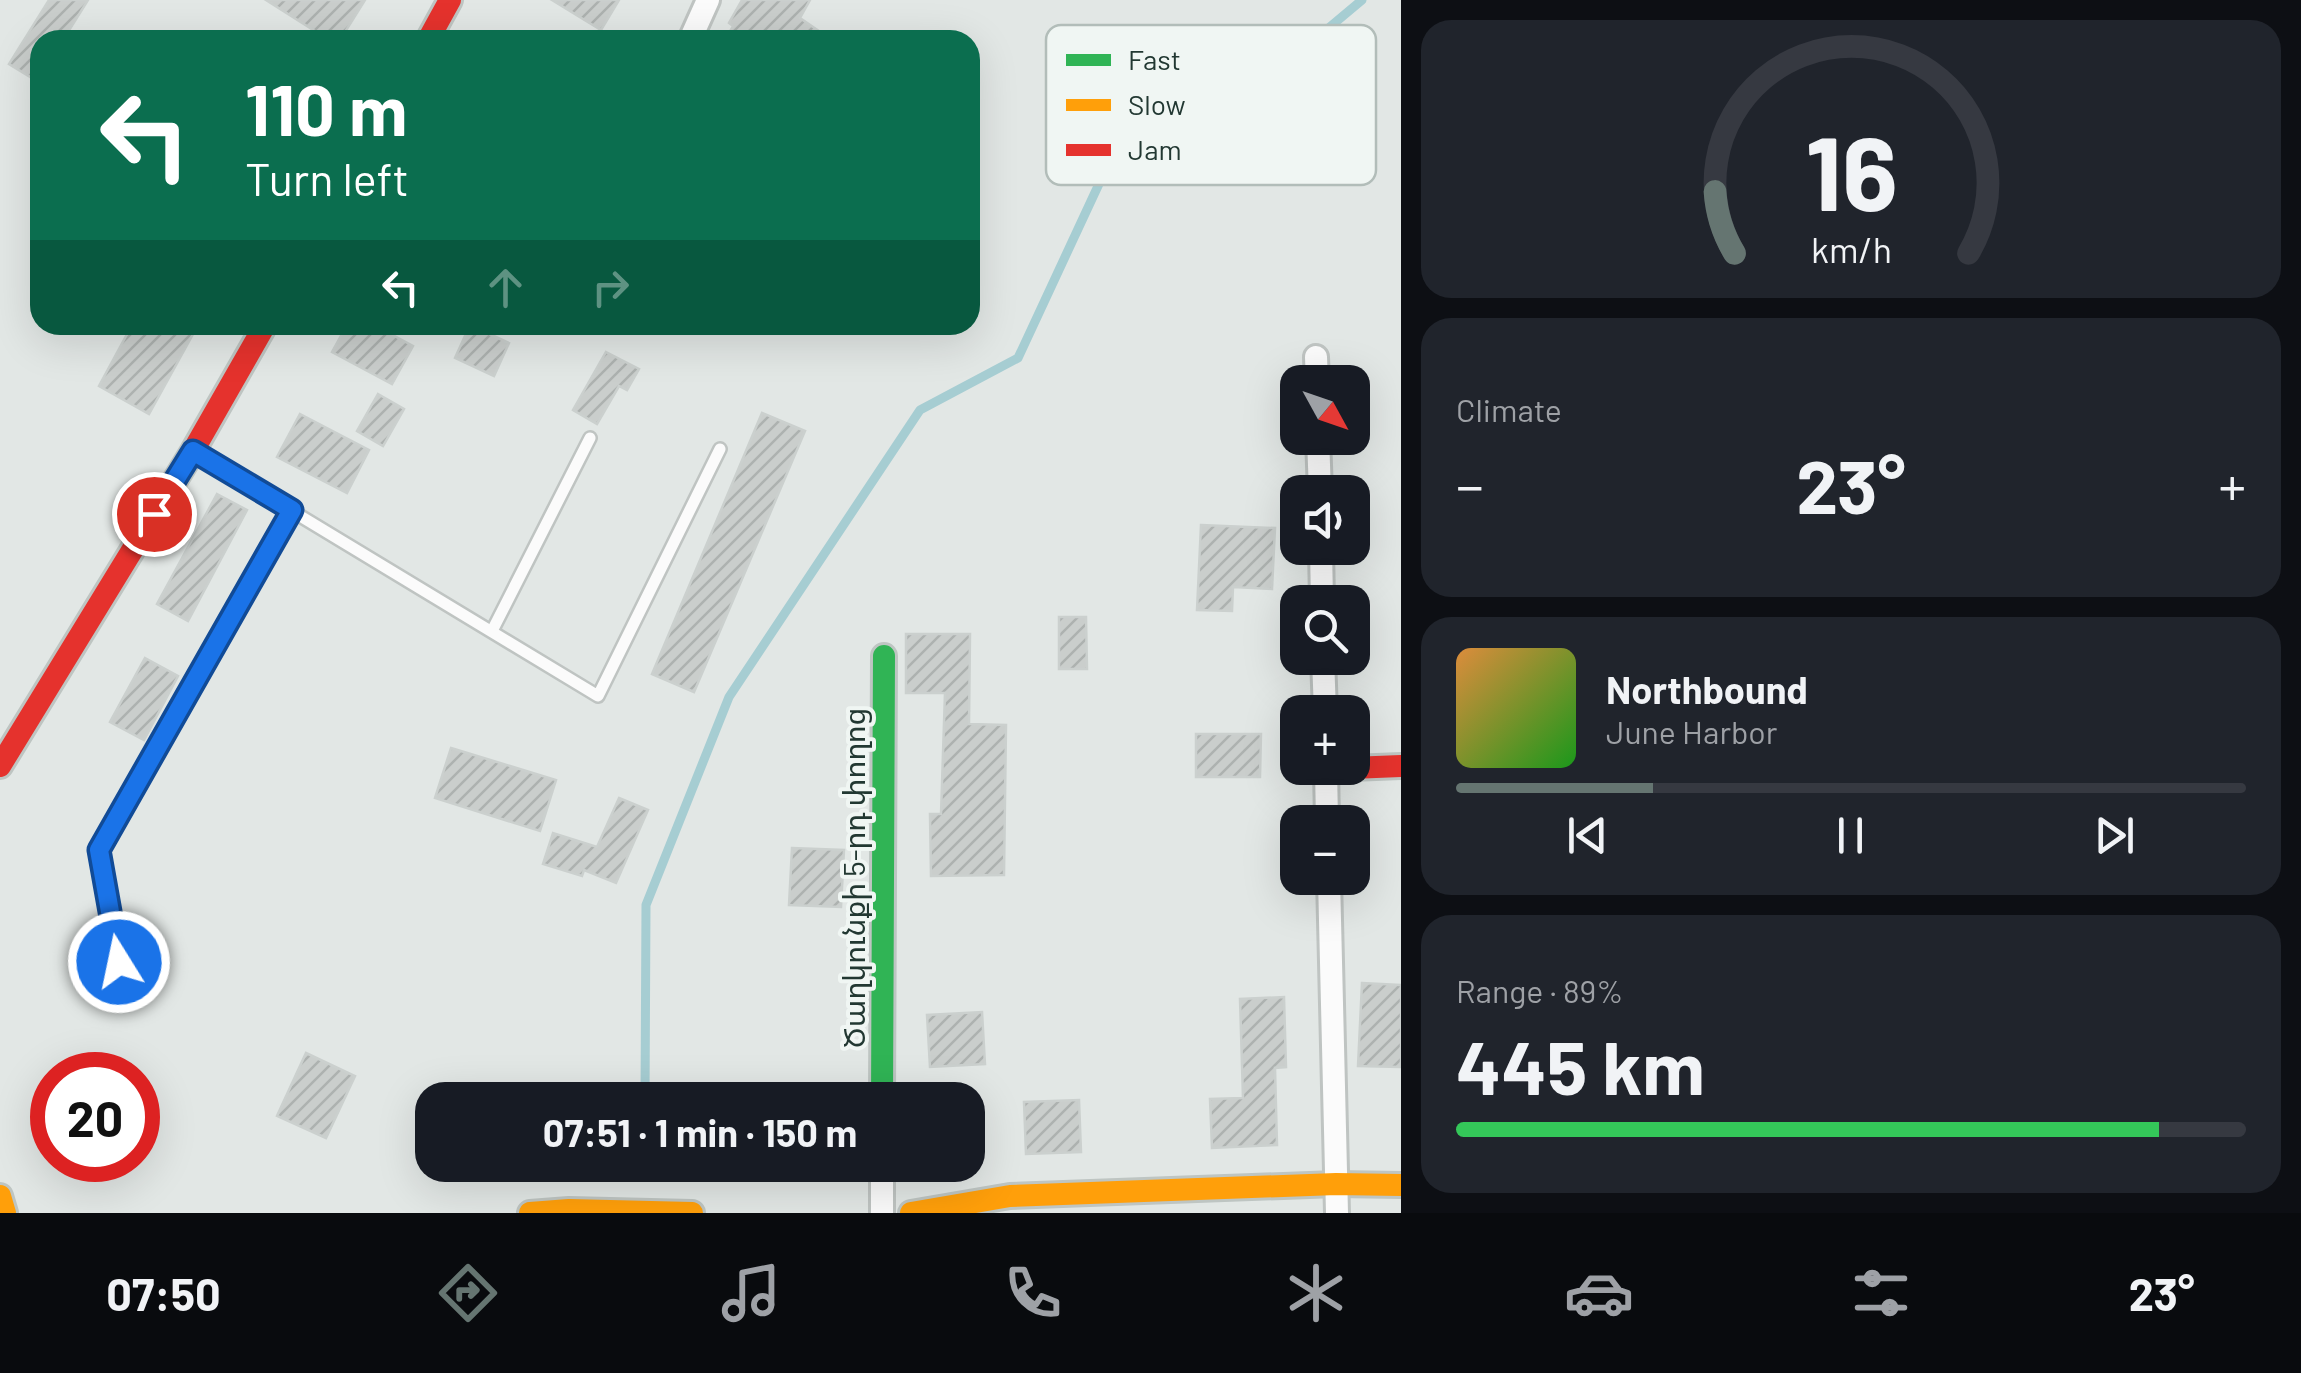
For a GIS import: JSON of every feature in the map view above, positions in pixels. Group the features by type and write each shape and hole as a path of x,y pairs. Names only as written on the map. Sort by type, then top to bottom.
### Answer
{"street":[{"path":"434,30 450,0"},
{"path":"694,30 708,0"},
{"path":"0,766 259,335"},
{"path":"1316,357 1316,365"},
{"name":"Ծաղկունքի 5-րդ փողոց","path":"882,1082 884,656"},
{"path":"1370,767 1401,766"},
{"path":"1329,895 1336,1213"},
{"path":"882,1182 882,1213"},
{"path":"911,1213 1010,1196 1401,1184"},
{"path":"0,1196 5,1213"},
{"path":"530,1213 692,1213"}],"lane":[{"path":"492,630 590,438"},
{"path":"193,451 598,696 720,448"},
{"path":"119,962 99,850 292,510"}],"building":[{"path":"49,0 88,0 69,30 30,30"},
{"path":"266,0 365,0 346,30 313,30"},
{"path":"552,0 619,0 601,30"},
{"path":"742,0 810,0 800,18 817,30 731,30 733,26 729,23"},
{"path":"30,30 30,77 9,64"},
{"path":"127,335 192,335 149,414 99,386"},
{"path":"341,335 393,335 413,346 392,384 332,352"},
{"path":"465,335 492,335 509,343 494,376 455,358"},
{"path":"606,352 639,369 627,390 619,386 597,424 573,410"},
{"path":"378,394 404,409 383,446 357,431"},
{"path":"762,413 805,431 694,692 652,674"},
{"path":"300,414 369,450 347,493 277,457"},
{"path":"217,494 247,510 188,621 157,604"},
{"path":"1201,525 1275,528 1272,589 1233,587 1232,611 1197,610"},
{"path":"1059,617 1086,617 1087,669 1059,669"},
{"path":"906,634 970,634 969,724 1006,725 1004,875 931,876 930,814 941,814 945,693 906,693"},
{"path":"145,658 178,676 144,740 110,722"},
{"path":"1196,734 1261,734 1260,777 1196,777"},
{"path":"451,748 556,780 540,831 435,798"},
{"path":"619,798 648,810 616,883 584,870 582,876 543,864 553,833 597,847"},
{"path":"792,848 844,850 841,907 789,905"},
{"path":"1362,983 1401,985 1401,1067 1358,1066"},
{"path":"1284,997 1286,1067 1275,1068 1277,1145 1212,1148 1210,1099 1243,1098 1240,999"},
{"path":"982,1012 985,1064 930,1067 927,1015"},
{"path":"306,1053 355,1076 326,1138 277,1116"},
{"path":"1079,1100 1081,1152 1026,1154 1024,1102"}],"waterway":[{"path":"1332,25 1362,0"},
{"path":"645,1082 646,905 729,697 920,410 1018,358 1098,185"}],"traffic: fast":[{"path":"882,1082 884,656"}],"traffic: slow":[{"path":"911,1213 1010,1196 1401,1185"},
{"path":"0,1196 5,1213"},
{"path":"530,1213 692,1213"}],"traffic: jam":[{"path":"434,30 450,0"},
{"path":"0,766 259,335"},
{"path":"1370,767 1401,766"}],"route":[{"path":"119,962 99,850 292,510 193,451 154,514"}]}
